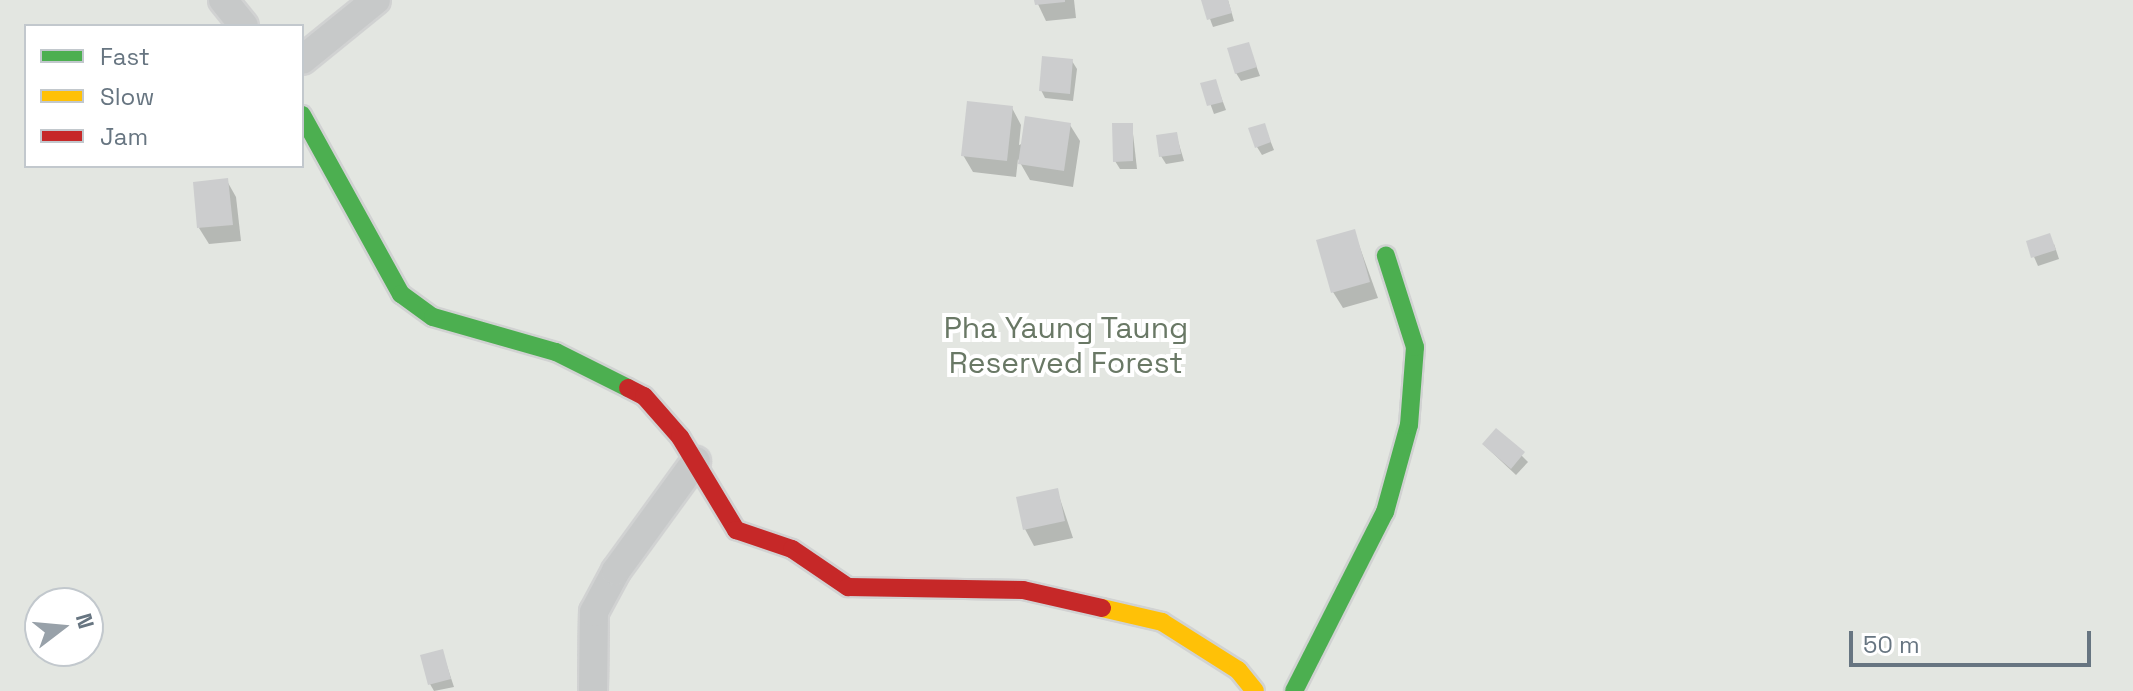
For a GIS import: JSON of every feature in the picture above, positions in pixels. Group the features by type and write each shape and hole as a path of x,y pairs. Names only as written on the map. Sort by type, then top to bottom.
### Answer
{"street":[{"path":"223,0 242,24"},
{"path":"304,58 376,0"},
{"path":"304,119 342,195 401,294 433,317 556,352 644,396 696,461 736,530 792,549 848,587 1023,590 1162,622 1238,670 1255,691"},
{"path":"1294,691 1385,512 1409,425 1415,347 1386,256"},
{"path":"593,691 594,612 616,571 696,461"}],"green space":[{"name":"Pha Yaung Taung Reserved Forest","path":"0,0 2133,0 2133,691 0,691"}],"building":[{"path":"1034,0 1065,0 1065,2 1035,5"},
{"path":"1201,0 1228,0 1232,13 1207,20"},
{"path":"1249,42 1257,67 1235,74 1227,48"},
{"path":"1042,56 1073,59 1070,94 1039,91"},
{"path":"1216,79 1223,102 1207,106 1200,83"},
{"path":"967,101 1013,106 1007,161 961,156"},
{"path":"1025,116 1071,123 1064,171 1018,164"},
{"path":"1112,123 1133,123 1133,161 1113,162"},
{"path":"1265,123 1271,142 1255,148 1248,128"},
{"path":"1177,132 1181,154 1159,157 1156,135"},
{"path":"228,178 233,225 197,228 193,182"},
{"path":"1355,229 1370,282 1331,293 1316,240"},
{"path":"2050,233 2056,250 2031,258 2026,241"},
{"path":"1496,428 1525,452 1511,469 1482,444"},
{"path":"1058,488 1065,521 1023,530 1016,497"},
{"path":"443,649 451,679 428,685 420,655"}],"traffic: fast":[{"path":"304,119 401,294 433,317 556,352 628,388"},
{"path":"1294,691 1385,512 1409,425 1415,347 1386,256"}],"traffic: slow":[{"path":"1102,608 1162,622 1238,670 1255,691"}],"traffic: jam":[{"path":"628,388 644,396 680,437 736,530 792,549 848,587 1023,590 1102,608"}]}
